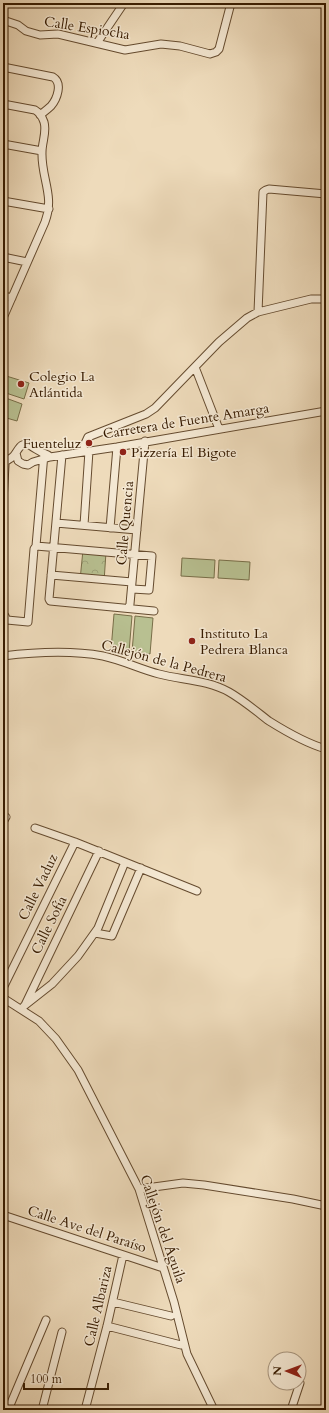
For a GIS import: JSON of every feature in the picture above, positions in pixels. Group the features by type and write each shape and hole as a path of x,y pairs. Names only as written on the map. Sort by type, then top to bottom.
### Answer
{"street":[{"name":"Calle Espiocha","path":"3,20 40,35 58,34 125,50 161,44 180,46 210,54 219,49 232,3"},
{"path":"97,43 122,4"},
{"path":"3,67 53,77 58,82 58,91 54,102 48,109 40,114"},
{"path":"3,104 35,110 40,114 45,129 42,151 43,170 49,197 49,209 45,222 3,318"},
{"path":"3,153 4,144 42,151"},
{"path":"258,312 263,192 269,189 326,194"},
{"path":"3,201 49,209"},
{"path":"3,257 27,262"},
{"path":"3,296 12,298"},
{"path":"81,452 88,437 146,414 155,408 219,342 247,318 258,312 311,299 326,299"},
{"path":"195,367 219,429"},
{"name":"Carretera de Fuente Amarga","path":"33,462 46,456 117,447 326,411"},
{"name":"Calle Quencia","path":"129,607 145,441"},
{"path":"3,502 4,464 16,453 18,448 23,445 29,445 46,456 28,622 7,620 4,616"},
{"path":"110,528 117,447"},
{"path":"4,464 16,462 26,465 33,462 36,454 34,448"},
{"path":"84,525 90,451"},
{"path":"16,453 16,459 20,463"},
{"path":"62,455 50,601 126,608 129,607 154,611"},
{"path":"56,523 137,530"},
{"path":"35,547 135,556 152,556 149,590 132,585 51,575"},
{"name":"Callejón de la Pedrera","path":"3,656 35,652 70,652 103,656 158,674 220,688 238,698 277,726 326,750"},
{"path":"35,828 75,842 197,891"},
{"name":"Calle Vaduz","path":"3,988 75,842"},
{"name":"Calle Sofía","path":"23,1008 99,852"},
{"path":"23,1008 52,984 78,956 95,933 126,862"},
{"path":"95,933 112,936 141,868"},
{"name":"Callejón del Águila","path":"3,998 23,1008 39,1021 56,1039 78,1070 139,1189 174,1302 187,1354 214,1410"},
{"path":"139,1189 183,1183 197,1184 293,1199 326,1206"},
{"name":"Calle Ave del Paraíso","path":"3,1215 163,1268"},
{"name":"Calle Albariza","path":"85,1410 113,1302 123,1255"},
{"path":"113,1302 171,1316"},
{"path":"8,1410 46,1320"},
{"path":"107,1326 180,1345"},
{"path":"42,1410 62,1332"},
{"path":"291,1410 297,1391"}],"green space":[{"path":"3,375 29,383 24,399 3,392"},
{"path":"3,397 22,404 17,421 3,417"},
{"path":"83,550 106,552 104,582 80,580"},
{"path":"182,558 215,560 214,578 181,576"},
{"path":"219,560 250,562 249,580 218,578"},
{"path":"114,614 132,616 129,652 111,650"},
{"path":"135,616 153,618 150,654 132,652"}],"place":[{"name":"Colegio La Atlántida","path":"21,384"},
{"name":"Fuenteluz","path":"89,443"},
{"name":"Pizzería El Bigote","path":"123,452"},
{"name":"Instituto La Pedrera Blanca","path":"192,641"}]}
